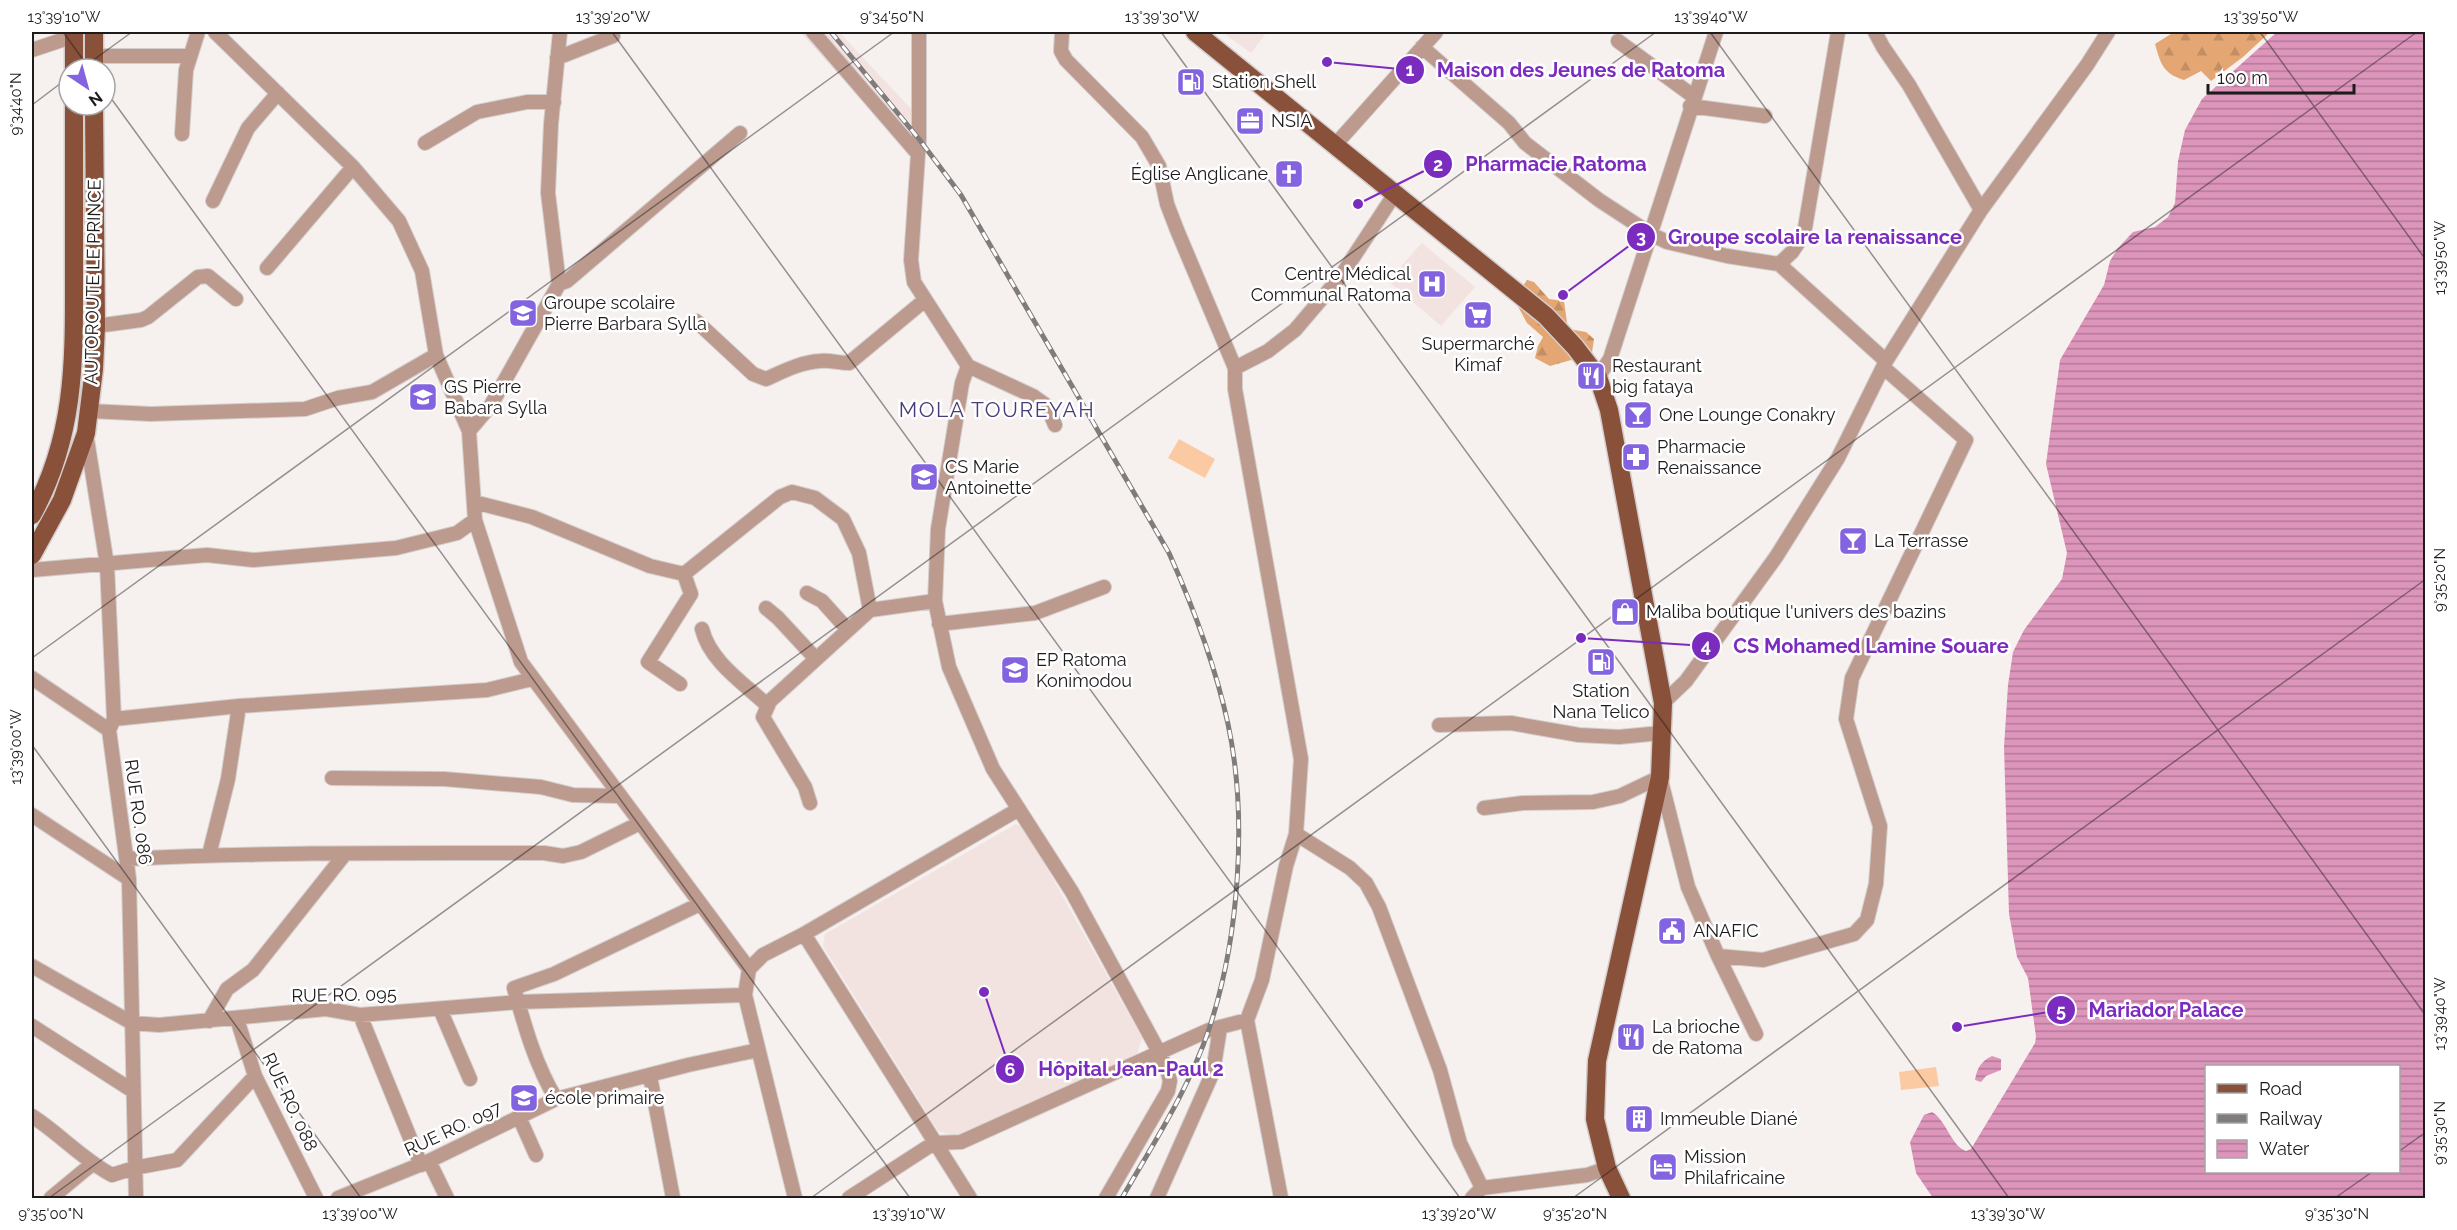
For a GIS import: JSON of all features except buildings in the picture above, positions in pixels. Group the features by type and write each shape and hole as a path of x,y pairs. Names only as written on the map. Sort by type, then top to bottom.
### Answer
{"main road":[{"path":"94,32 94,57"},
{"path":"1195,32 1546,316 1575,347 1598,377 1609,410 1663,703 1660,777 1597,1061 1595,1119 1607,1168 1621,1198"},
{"path":"74,34 74,57"},
{"name":"AUTOROUTE LE PRINCE","path":"32,515 45,491 58,458 69,403 74,352 74,117"},
{"name":"AUTOROUTE LE PRINCE","path":"32,555 62,500 87,433 96,326 94,117"}],"street":[{"path":"182,134 186,70 198,32"},
{"path":"215,32 353,167 399,221 422,271 436,355 469,431 476,520 521,662 749,969"},
{"path":"469,431 491,405 559,284 548,193 560,32"},
{"path":"813,32 918,154"},
{"path":"920,32 918,154 911,260 914,282 968,366 1034,396 1047,406 1056,425"},
{"path":"1062,32 1061,51 1066,60 1142,137 1159,166 1167,204 1177,231 1235,368 1237,398 1300,759 1296,834 1286,866 1262,980 1247,1020 1281,1198"},
{"path":"1335,145 1436,32"},
{"path":"1598,377 1610,359 1716,32"},
{"path":"1779,264 1792,252 1804,234 1838,32"},
{"path":"1875,32 1909,85 1982,210"},
{"path":"1663,703 1686,681 1776,556 1838,458 1885,364 1982,210 2087,65 2108,32"},
{"path":"32,50 74,34"},
{"path":"557,58 613,36"},
{"path":"1618,41 1692,101 1765,116"},
{"path":"1422,47 1509,123 1525,143 1599,200 1651,234 1677,244 1727,256 1779,264 1966,440 1852,678 1846,719 1880,826 1876,884 1867,920 1854,934 1763,960 1718,956"},
{"path":"117,61 190,56"},
{"path":"213,201 248,128 278,93"},
{"path":"425,143 477,112 527,102 554,102"},
{"path":"559,284 576,274 740,133"},
{"path":"267,268 353,167"},
{"path":"1235,368 1268,351 1295,330 1341,276 1394,195"},
{"path":"96,326 148,317 198,277 204,275 236,299"},
{"path":"696,321 753,374 766,379 810,362 823,360 849,363 925,300"},
{"path":"90,411 151,414 305,409 339,398 372,392 436,355"},
{"path":"968,366 962,383 938,529 935,601 949,667 993,769 1072,892 1159,1052 1170,1082 1168,1091 1106,1198"},
{"name":"RUE RO. 086","path":"87,433 107,565 111,724 129,879 136,1198"},
{"path":"684,574 780,497 792,492 815,498 843,519 859,553 870,610"},
{"path":"474,502 532,518 650,566 684,574"},
{"path":"32,570 207,555 253,560 396,548 457,533 476,520"},
{"path":"680,684 648,662 691,594 684,574"},
{"path":"939,624 1035,613 1104,587"},
{"path":"807,593 822,601 848,630"},
{"path":"810,803 805,787 764,717 770,701 870,610 935,601"},
{"path":"766,608 816,659"},
{"path":"702,629 705,641 735,678 768,706"},
{"path":"32,678 111,724 239,706 487,690 532,679"},
{"path":"209,855 228,779 236,712 239,706"},
{"path":"1439,725 1511,723 1579,735 1619,737 1662,733"},
{"path":"1484,808 1523,803 1593,802 1620,796 1660,777 1688,887 1756,1034"},
{"path":"332,778 444,779 540,787 573,795 619,796"},
{"path":"795,1198 745,995 749,969 763,955 804,934 1019,809"},
{"path":"32,815 129,879"},
{"path":"127,859 209,855 345,854 544,853 563,856 581,852 640,823"},
{"path":"1296,834 1350,868 1366,883 1378,907 1440,1070 1460,1143 1482,1188"},
{"path":"209,1021 226,989 253,970 345,854"},
{"path":"556,1099 542,1075 514,988 554,974 700,904"},
{"path":"804,934 970,1198"},
{"name":"RUE RO. 095","path":"32,966 132,1023 159,1025 326,1009 360,1015 518,1002 745,995"},
{"path":"440,1009 470,1078"},
{"path":"360,1015 425,1163 447,1198"},
{"name":"RUE RO. 088","path":"237,1019 255,1076 316,1198"},
{"path":"849,1198 934,1143 961,1142 1209,1030 1247,1020"},
{"path":"32,1026 133,1091"},
{"path":"1157,1198 1213,1072 1220,1028"},
{"name":"RUE RO. 097","path":"338,1198 425,1163 556,1099 688,1065 758,1050"},
{"path":"32,1116 54,1129 92,1164 112,1175 134,1168 177,1160 255,1076"},
{"path":"650,1076 673,1198"},
{"path":"519,1117 536,1155"},
{"path":"51,1198 92,1164"},
{"path":"1472,1198 1482,1188 1587,1175 1607,1168"}],"shaded area":[{"path":"800,32 839,32 913,111 913,156"},
{"path":"1222,32 1267,32 1251,53"},
{"name":"Centre Médical Communal Ratoma","path":"1422,243 1475,287 1441,326 1388,281"},
{"path":"1179,439 1215,459 1205,478 1168,458"},
{"path":"1016,824 1024,827 1142,1038 1136,1057 960,1138 938,1131 823,946 825,934"},
{"path":"1936,1067 1939,1086 1901,1090 1899,1072"}],"green space":[{"path":"2174,32 2270,32 2243,57 2211,81 2201,71 2184,80 2167,71 2155,44"},
{"path":"1527,280 1534,282 1549,299 1564,301 1568,329 1586,332 1594,339 1591,359 1582,365 1571,360 1550,366 1535,358 1543,337 1527,323 1514,299"}],"water":[{"path":"2277,32 2425,32 2425,1198 1933,1198 1916,1173 1910,1142 1924,1115 1932,1112 1942,1121 1956,1144 1966,1151 1971,1149 2035,1043 2036,1037 2028,978 2017,957 2009,914 2004,747 2008,685 2013,652 2024,630 2062,579 2067,553 2046,464 2060,360 2104,285 2110,261 2118,248 2133,232 2155,227 2168,217 2175,203 2178,161 2185,130 2202,99"},
{"path":"1992,1056 2001,1059 2001,1070 1986,1076 1981,1082 1975,1080 1980,1065"}],"railway":[{"path":"831,32 919,139 961,195 1169,553 1203,637 1223,702 1234,760 1239,838 1237,878 1227,956 1219,994 1201,1051 1170,1116 1122,1198"}],"place":[{"name":"Maison des Jeunes de Ratoma","path":"1327,62"},
{"name":"Station Shell","path":"1191,82"},
{"name":"NSIA","path":"1250,121"},
{"name":"Église Anglicane","path":"1289,174"},
{"name":"Pharmacie Ratoma","path":"1358,204"},
{"name":"Centre Médical Communal Ratoma","path":"1432,284"},
{"name":"Groupe scolaire la renaissance","path":"1563,295"},
{"name":"Groupe scolaire Pierre Barbara Sylla","path":"523,313"},
{"name":"Supermarché Kimaf","path":"1478,315"},
{"name":"Restaurant big fataya","path":"1591,376"},
{"name":"GS Pierre Babara Sylla","path":"423,397"},
{"name":"One Lounge Conakry","path":"1638,415"},
{"name":"Pharmacie Renaissance","path":"1636,457"},
{"name":"CS Marie Antoinette","path":"924,477"},
{"name":"La Terrasse","path":"1853,541"},
{"name":"Maliba boutique l'univers des bazins","path":"1625,612"},
{"name":"CS Mohamed Lamine Souare","path":"1581,638"},
{"name":"Station Nana Telico","path":"1601,662"},
{"name":"EP Ratoma Konimodou","path":"1015,670"},
{"name":"ANAFIC","path":"1672,931"},
{"name":"Hôpital Jean-Paul 2","path":"984,992"},
{"name":"Mariador Palace","path":"1957,1027"},
{"name":"La brioche de Ratoma","path":"1631,1037"},
{"name":"école primaire","path":"524,1098"},
{"name":"Immeuble Diané","path":"1639,1119"},
{"name":"Mission Philafricaine","path":"1663,1167"}],"district":[{"name":"MOLA TOUREYAH","path":"997,410"}]}
